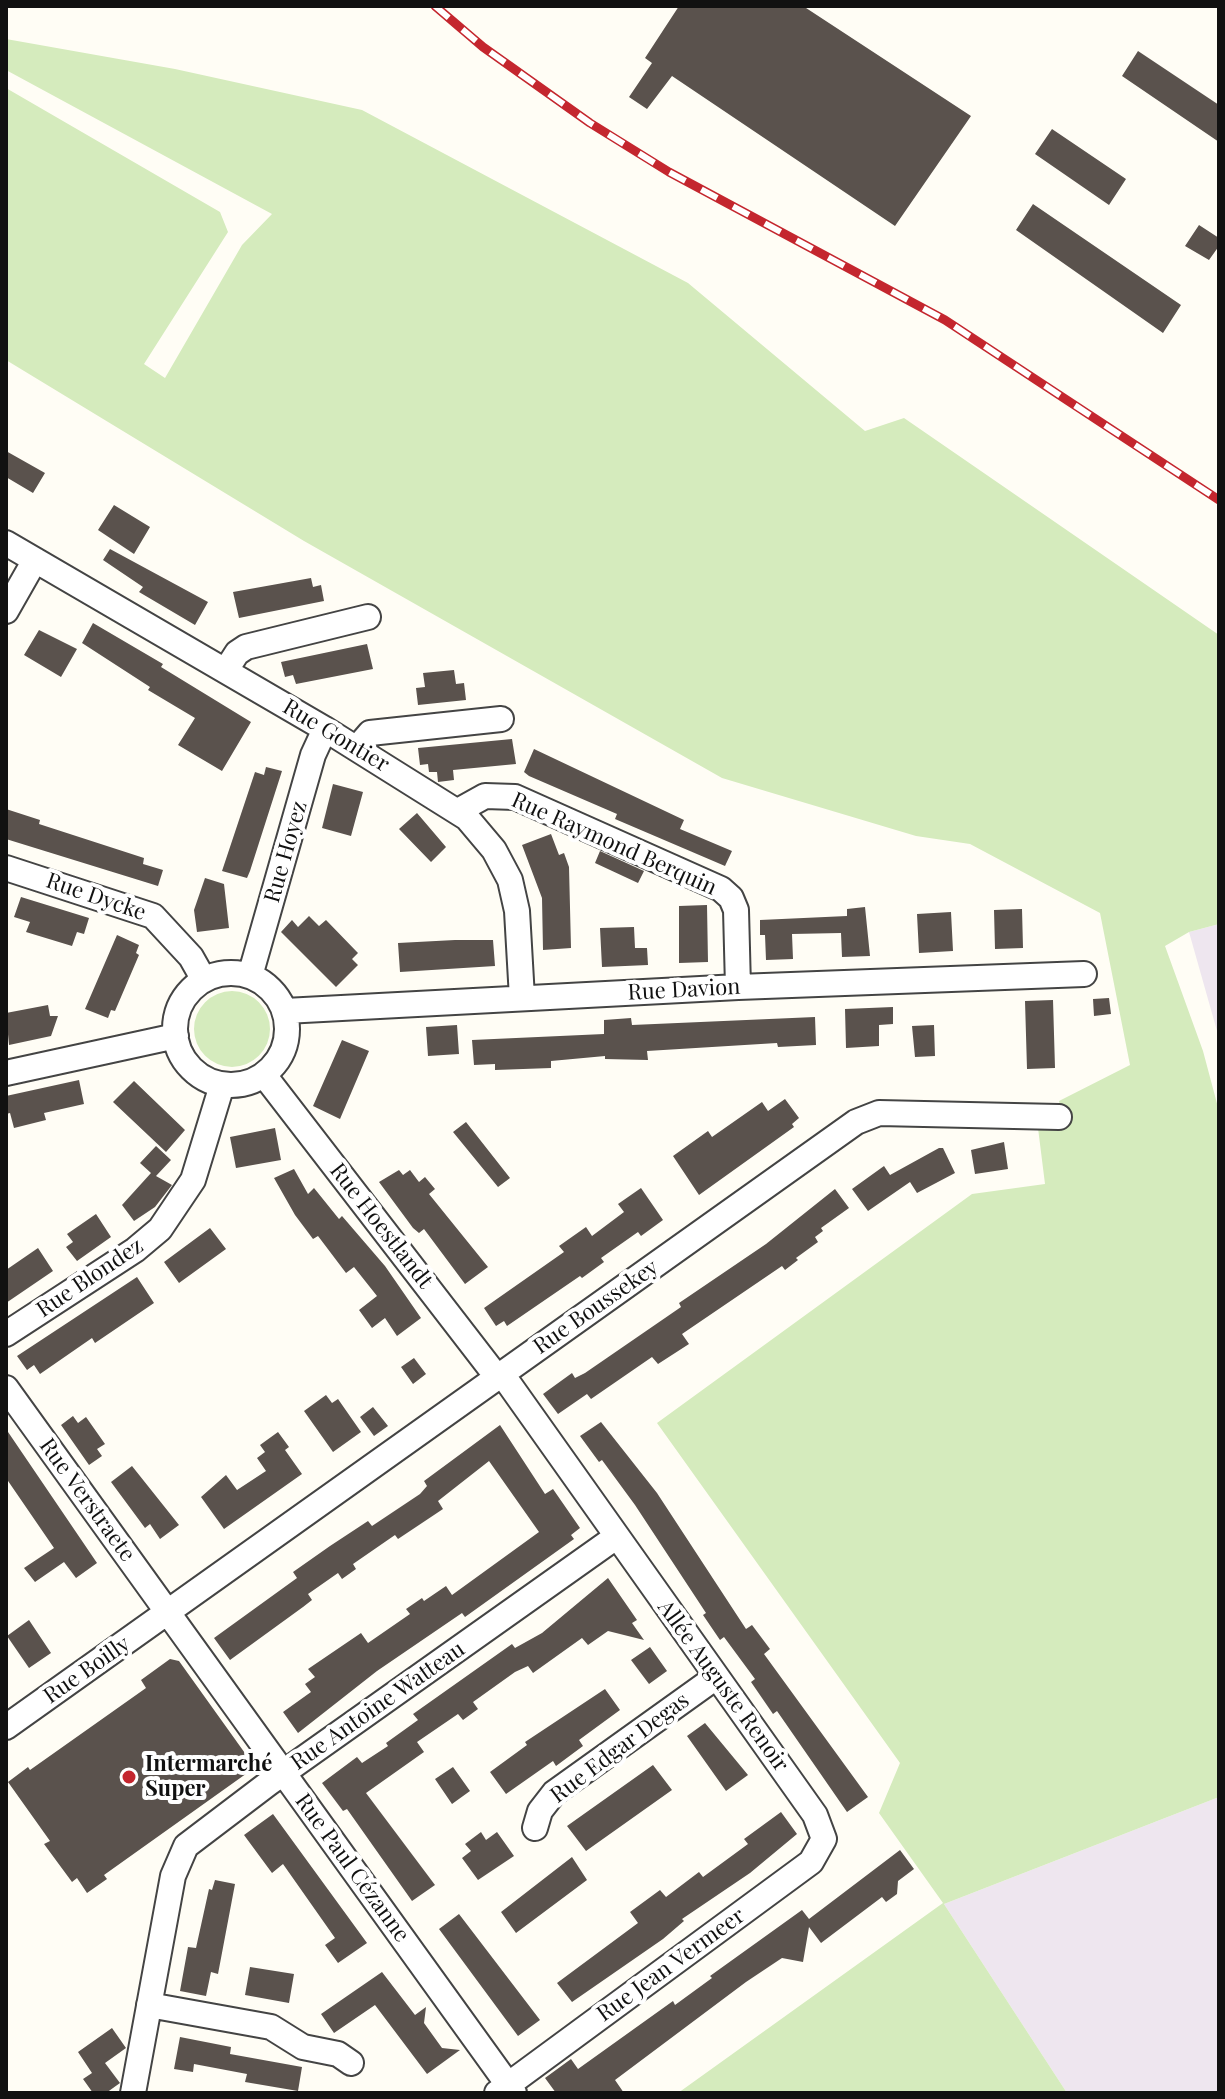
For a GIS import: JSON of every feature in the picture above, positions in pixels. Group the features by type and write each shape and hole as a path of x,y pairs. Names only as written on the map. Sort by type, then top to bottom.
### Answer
{"street":[{"name":"Rue Gontier","path":"6,543 226,670 458,811 488,841 510,880 517,911 522,998"},
{"path":"6,611 35,560"},
{"path":"226,670 237,653 246,647 368,617"},
{"path":"357,748 370,733 501,719"},
{"name":"Rue Hoyez","path":"250,976 313,755 325,729"},
{"name":"Rue Raymond Berquin","path":"458,811 485,796 515,797 721,889 731,898 736,910 738,987"},
{"name":"Rue Dycke","path":"6,868 153,916 191,957 204,980"},
{"path":"229,973 250,976 272,990 285,1011 288,1026 285,1046 276,1064 264,1075 244,1084 222,1085 207,1080 191,1068 182,1055 176,1036 181,1004 204,980 229,973"},
{"name":"Rue Davion","path":"285,1011 738,987 1084,974"},
{"path":"6,1073 176,1036"},
{"name":"Rue Hoestlandt","path":"264,1075 500,1376"},
{"name":"Rue Blondez","path":"6,1334 135,1250 169,1218 193,1180 222,1085"},
{"name":"Rue Boussekey","path":"168,1612 868,1116 879,1113 1059,1117"},
{"path":"500,1376 616,1537"},
{"name":"Rue Verstraete","path":"6,1388 168,1612"},
{"name":"Allée Auguste Renoir","path":"616,1537 815,1815 824,1839"},
{"name":"Rue Antoine Watteau","path":"133,2093 173,1876 183,1851 201,1832 283,1772 616,1537"},
{"name":"Rue Boilly","path":"6,1727 168,1612"},
{"name":"Rue Paul Cézanne","path":"168,1612 506,2090"},
{"name":"Rue Edgar Degas","path":"535,1828 540,1811 554,1793 716,1677"},
{"name":"Rue Jean Vermeer","path":"506,2090 811,1862 824,1839"},
{"path":"149,2005 271,2027 303,2047 338,2054 351,2063"}],"shaded area":[{"path":"1219,924 1219,1038 1189,932"},
{"path":"1219,1797 1219,2093 1067,2093 944,1904"}],"green space":[{"path":"6,39 175,69 362,110 688,283 865,431 904,418 1219,635 1219,924 1189,932 1165,946 1203,1051 1219,1111 1219,1797 944,1904 1067,2093 678,2093 943,1903 879,1813 900,1763 657,1423 972,1194 1045,1184 1038,1128 1063,1119 1059,1101 1130,1065 1100,913 970,844 916,836 722,778 304,541 6,360 6,88 220,212 228,232 144,364 165,378 242,245 272,214 6,70"},
{"path":"232,991 247,994 259,1002 267,1014 270,1029 267,1044 259,1056 247,1064 232,1067 217,1064 205,1056 197,1044 194,1029 197,1014 205,1002 217,994"}],"building":[{"path":"679,6 803,6 971,116 895,226 672,76 647,109 629,97 652,63 645,58"},
{"path":"1138,51 1219,105 1219,142 1122,76"},
{"path":"1052,129 1126,179 1109,205 1035,154"},
{"path":"1033,204 1181,305 1163,333 1016,230"},
{"path":"1199,225 1219,238 1219,246 1209,260 1185,246"},
{"path":"6,451 45,473 33,493 6,477"},
{"path":"114,505 150,527 134,554 98,530"},
{"path":"110,549 208,602 195,625 139,592 143,587 103,560"},
{"path":"311,578 313,587 321,585 324,601 239,618 233,592"},
{"path":"93,623 163,664 161,667 251,722 222,771 178,745 195,718 148,690 150,687 82,643"},
{"path":"39,630 77,649 61,677 24,655"},
{"path":"367,644 373,669 296,684 293,675 285,677 281,662"},
{"path":"454,670 456,684 464,683 466,700 418,705 416,688 425,687 423,673"},
{"path":"512,739 516,764 453,770 454,780 438,782 437,772 429,772 428,764 420,765 418,748"},
{"path":"534,749 684,820 680,829 732,851 725,866 615,819 617,814 529,776 524,772"},
{"path":"266,767 282,771 250,871 247,878 222,871 255,772 264,775"},
{"path":"333,784 363,792 351,836 322,828"},
{"path":"6,809 40,820 39,824 144,858 143,864 163,870 158,886 6,839"},
{"path":"417,813 446,847 431,862 399,829"},
{"path":"551,834 559,855 564,853 569,867 571,948 543,950 542,898 522,845"},
{"path":"600,851 644,871 638,883 595,863"},
{"path":"205,878 224,884 229,928 197,932 194,910"},
{"path":"21,897 89,918 84,934 77,932 72,946 26,932 30,922 14,917"},
{"path":"707,905 708,962 679,963 679,906"},
{"path":"865,907 870,956 842,957 841,933 792,934 793,959 766,960 765,935 760,935 760,920 847,916 847,909"},
{"path":"1022,909 1023,948 995,949 994,910"},
{"path":"951,912 953,951 919,953 917,914"},
{"path":"309,916 319,926 326,920 358,953 352,959 358,965 336,987 281,932 292,920 298,927"},
{"path":"634,927 635,948 647,948 648,965 602,967 600,928"},
{"path":"117,935 139,945 136,953 139,955 115,1011 111,1010 108,1018 85,1009"},
{"path":"493,940 495,966 400,972 398,943"},
{"path":"1109,998 1111,1014 1094,1016 1093,999"},
{"path":"1053,1000 1055,1068 1027,1069 1025,1001"},
{"path":"48,1005 50,1016 58,1016 51,1036 9,1045 6,1013"},
{"path":"893,1007 893,1024 879,1025 879,1046 846,1048 845,1009"},
{"path":"815,1017 816,1045 778,1047 777,1043 647,1051 648,1060 605,1059 605,1056 551,1061 551,1068 495,1070 495,1064 474,1065 472,1040 604,1034 604,1020 631,1018 632,1025"},
{"path":"457,1025 459,1054 428,1056 426,1027"},
{"path":"934,1025 935,1056 915,1057 912,1026"},
{"path":"342,1040 369,1051 340,1119 313,1106"},
{"path":"79,1080 84,1104 44,1113 46,1120 14,1128 10,1113 6,1114 6,1096"},
{"path":"134,1081 185,1130 166,1152 113,1102"},
{"path":"785,1099 799,1118 792,1124 794,1127 699,1195 673,1156 708,1131 712,1137 762,1102 768,1111"},
{"path":"466,1122 510,1178 498,1187 453,1132"},
{"path":"275,1128 281,1160 236,1168 230,1137"},
{"path":"1004,1142 1008,1169 975,1174 971,1150"},
{"path":"156,1146 171,1160 156,1176 172,1185 155,1207 134,1221 122,1205 151,1173 140,1163"},
{"path":"943,1148 955,1173 917,1193 910,1182 868,1211 852,1189 884,1166 890,1175"},
{"path":"294,1169 308,1194 314,1188 385,1266 421,1318 397,1336 385,1318 372,1328 359,1310 377,1296 354,1267 346,1273 318,1236 313,1239 295,1215 274,1178"},
{"path":"399,1170 403,1175 410,1170 419,1182 425,1177 435,1189 429,1194 488,1267 465,1284 424,1229 419,1233 413,1228 379,1182"},
{"path":"641,1188 663,1220 641,1236 638,1232 601,1258 604,1262 582,1278 580,1276 507,1326 504,1321 496,1326 484,1308 564,1252 559,1246 586,1227 592,1236 624,1212 618,1204"},
{"path":"835,1189 849,1208 821,1228 823,1231 815,1237 818,1242 796,1258 798,1260 785,1270 782,1266 682,1334 689,1344 658,1364 652,1357 591,1399 587,1394 558,1414 543,1394 572,1373 575,1378 585,1373 681,1307 679,1303 766,1244"},
{"path":"96,1214 111,1237 77,1261 66,1247 73,1242 67,1234"},
{"path":"210,1228 226,1249 179,1283 164,1262"},
{"path":"38,1248 53,1271 6,1303 6,1270"},
{"path":"137,1277 154,1303 95,1343 92,1338 40,1374 34,1365 27,1370 17,1356"},
{"path":"414,1358 426,1374 413,1384 401,1367"},
{"path":"326,1395 332,1403 338,1399 361,1432 333,1452 304,1411"},
{"path":"373,1407 388,1426 374,1436 360,1417"},
{"path":"73,1416 78,1423 86,1417 105,1444 97,1449 102,1456 89,1465 61,1425"},
{"path":"601,1422 657,1493 746,1629 752,1625 770,1649 764,1654 868,1797 847,1812 777,1711 773,1714 751,1682 755,1679 724,1637 720,1640 703,1615 706,1613 635,1505 580,1436"},
{"path":"500,1425 545,1494 553,1489 580,1528 571,1535 574,1539 465,1617 462,1613 377,1671 298,1733 283,1712 311,1692 305,1684 315,1677 308,1669 361,1633 368,1643 410,1614 406,1609 422,1598 424,1601 446,1586 452,1595 539,1532 489,1461 438,1501 443,1509 398,1539 395,1535 353,1564 356,1569 342,1579 338,1573 308,1594 312,1600 230,1660 214,1638 297,1578 293,1572 330,1546 368,1521 372,1526 420,1494 427,1486 424,1481"},
{"path":"6,1429 97,1563 76,1578 64,1562 35,1582 24,1568 54,1548 6,1478"},
{"path":"278,1432 289,1447 285,1450 302,1474 224,1529 201,1497 226,1475 237,1490 266,1471 257,1458 265,1452 260,1445"},
{"path":"132,1466 179,1525 160,1539 150,1524 145,1528 111,1482"},
{"path":"608,1578 637,1620 632,1623 644,1640 608,1631 588,1645 582,1638 533,1673 528,1666 515,1672 473,1702 478,1709 463,1720 458,1714 417,1742 424,1752 366,1793 435,1885 412,1901 347,1809 343,1811 322,1783 357,1757 362,1763 388,1746 386,1743 418,1720 413,1714 512,1644 515,1648 542,1633"},
{"path":"29,1620 51,1653 29,1668 7,1636"},
{"path":"650,1647 667,1671 649,1684 631,1660"},
{"name":"Intermarché Super","path":"170,1659 179,1661 252,1763 250,1771 104,1875 107,1879 87,1893 77,1878 72,1882 44,1844 50,1841 8,1782 28,1767 30,1770 146,1688 141,1680"},
{"path":"605,1689 620,1710 579,1740 583,1746 556,1766 553,1761 506,1794 490,1772 527,1745 525,1742"},
{"path":"705,1723 748,1775 726,1791 687,1736"},
{"path":"653,1765 672,1790 586,1851 567,1826"},
{"path":"453,1767 470,1791 452,1804 435,1779"},
{"path":"781,1812 797,1834 750,1873 682,1919 684,1921 663,1939 572,2002 557,1983 638,1923 630,1912 660,1890 666,1897 699,1872 703,1877 748,1844 744,1839"},
{"path":"273,1814 367,1943 338,1963 325,1945 335,1938 283,1864 272,1873 244,1835"},
{"path":"481,1832 486,1840 497,1832 514,1856 478,1880 462,1858 471,1851 465,1844"},
{"path":"900,1850 914,1869 898,1881 897,1894 886,1902 882,1897 821,1943 809,1927 803,1962 782,1958 746,1982 615,2080 624,2093 556,2093 545,2078 571,2059 578,2069 673,2001 675,2005 802,1910 809,1919"},
{"path":"572,1857 587,1880 516,1933 501,1912"},
{"path":"215,1880 235,1884 218,1974 211,1972 206,1996 180,1991 188,1947 196,1948 209,1889 212,1890"},
{"path":"459,1914 540,2020 518,2036 439,1929"},
{"path":"250,1967 294,1974 289,2003 245,1995"},
{"path":"382,1972 415,2015 426,2007 424,2023 442,2048 460,2050 427,2074 375,2005 334,2033 321,2014"},
{"path":"112,2028 126,2048 105,2063 120,2083 106,2093 93,2093 83,2079 92,2073 78,2052"},
{"path":"180,2037 231,2047 230,2054 302,2067 298,2091 245,2082 247,2074 194,2064 193,2072 174,2069"}],"railway":[{"path":"435,6 483,47 590,123 669,172 945,320 1219,500"}],"place":[{"name":"Intermarché Super","path":"129,1777"}]}
